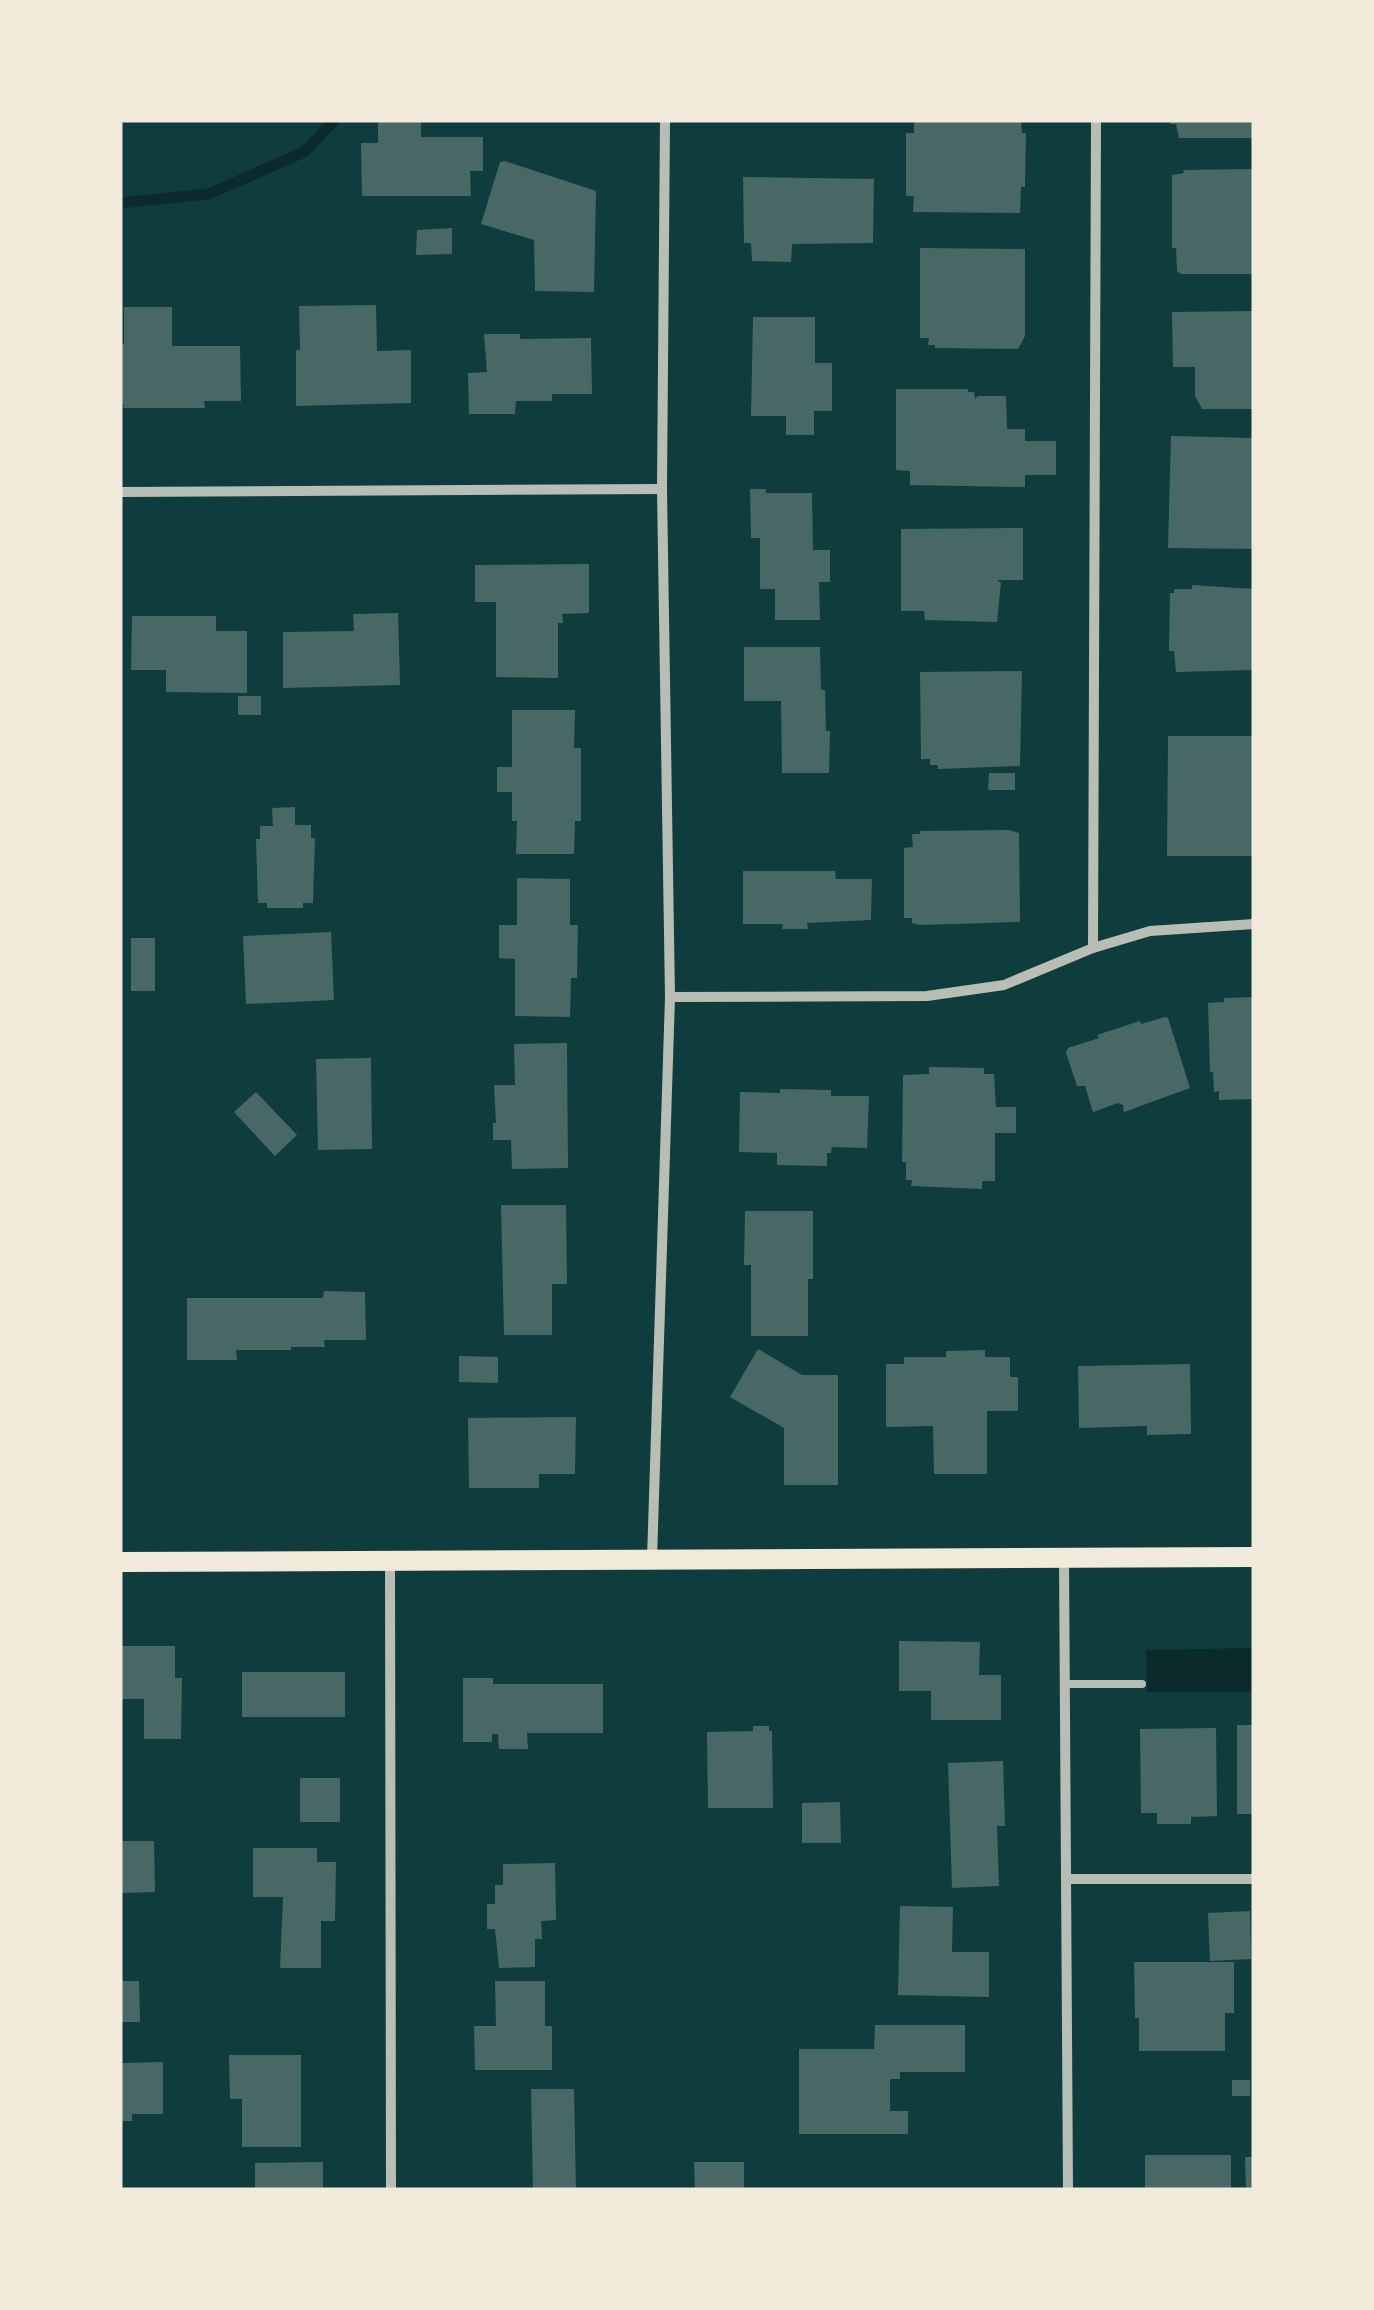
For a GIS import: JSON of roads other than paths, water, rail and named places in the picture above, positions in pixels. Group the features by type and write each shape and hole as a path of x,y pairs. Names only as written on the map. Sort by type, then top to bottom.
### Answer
{"main road":[{"path":"120,1562 1254,1557"}],"street":[{"path":"652,1559 670,997 662,489 666,120"},
{"path":"1093,948 1096,120"},
{"path":"120,492 662,489"},
{"path":"670,997 927,996 968,992 1004,985 1093,948 1150,931 1254,924"},
{"path":"1064,1558 1068,2190"},
{"path":"390,1561 391,2190"},
{"path":"1066,1879 1254,1879"}],"lane":[{"path":"1065,1684 1142,1684"}],"water":[{"path":"1254,1648 1254,1692 1147,1692 1146,1650"}],"waterway":[{"path":"120,203 209,194 304,152 335,120"}]}
